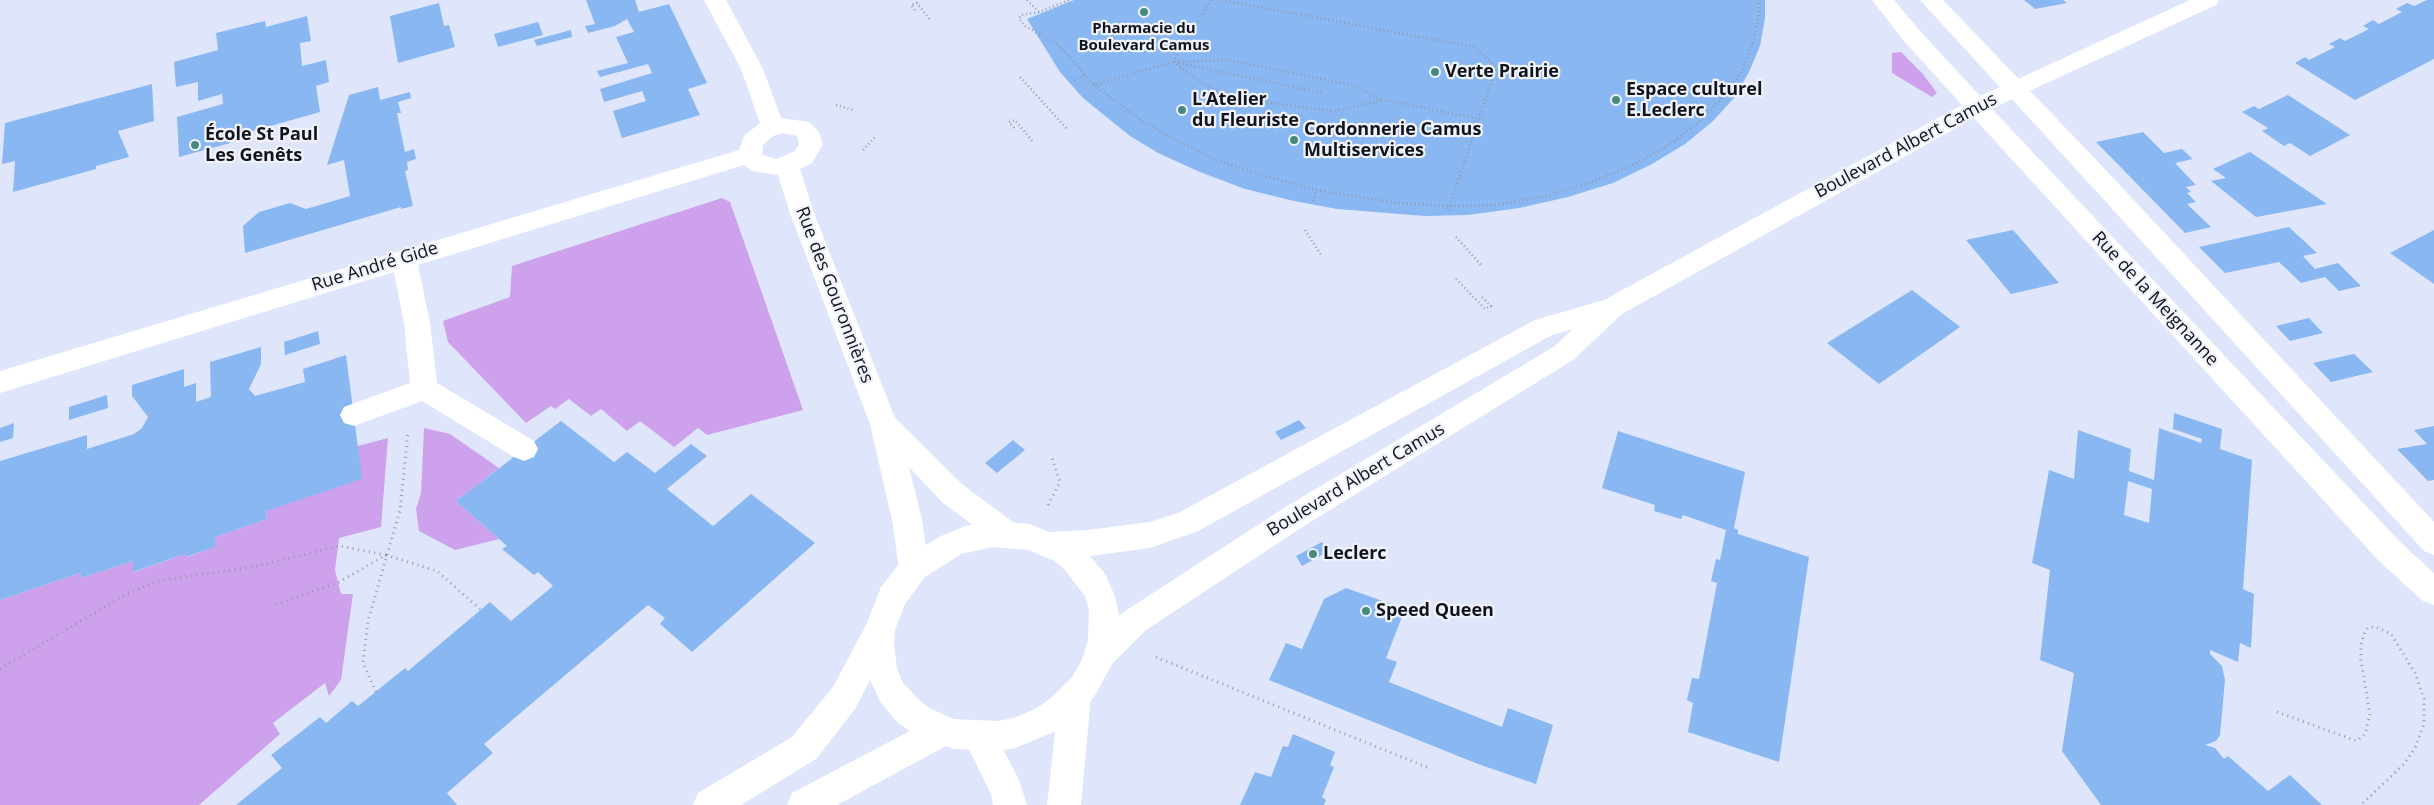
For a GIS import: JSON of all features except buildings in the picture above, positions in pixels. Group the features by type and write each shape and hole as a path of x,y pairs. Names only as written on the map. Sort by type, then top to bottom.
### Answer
{"street":[{"path":"715,0 752,69 774,127"},
{"name":"Rue de la Meignanne","path":"1883,0 1912,36 1977,107 2390,552 2434,592"},
{"path":"1931,0 2094,172 2434,542"},
{"name":"Boulevard Albert Camus","path":"1050,544 1088,543 1150,535 1188,522 1544,327 1613,307 1977,107 2208,0"},
{"path":"774,127 801,128 810,138 811,144 804,157 787,165 777,167 760,164 750,155 752,142 757,136 774,127"},
{"name":"Rue André Gide","path":"0,382 404,258 750,155"},
{"name":"Rue des Gouronnières","path":"787,165 802,216 884,424 906,520 914,568"},
{"path":"404,258 418,323 424,389"},
{"name":"Boulevard Albert Camus","path":"1100,655 1135,620 1294,517 1564,353 1613,307"},
{"path":"354,415 424,389"},
{"path":"424,389 524,449"},
{"name":"Rue des Gouronnières","path":"884,424 953,494 1007,534"},
{"path":"710,805 804,748 844,698 880,630 892,597 914,568 938,551 965,540 1007,534 1030,537 1050,544 1064,551 1086,571 1097,590 1104,610 1104,640 1100,655 1090,676 1075,697 1048,719 1032,726 1015,733 979,737 943,731 910,713 892,693 881,669 878,643 880,630"},
{"path":"1064,805 1075,697"},
{"path":"804,805 943,731"},
{"path":"979,737 1007,791 1010,805"}],"path":[{"path":"1026,0 1039,12"},
{"path":"1070,0 1039,12 1021,15 1019,19 1025,26 1059,45 1094,85 1145,123 1217,160 1258,174 1316,190 1398,203 1448,206 1497,205 1546,196 1592,182 1633,166 1668,145 1699,122 1723,97 1742,71 1753,43 1758,15 1758,0"},
{"path":"1173,62 1211,0"},
{"path":"1222,0 1474,47 1496,66 1460,180 1448,206 1448,211"},
{"path":"915,10 911,5 917,3 931,21"},
{"path":"1094,85 1173,62 1229,60 1355,86 1383,100 1480,119"},
{"path":"1173,62 1322,93"},
{"path":"1173,62 1212,89 1264,102 1334,111 1383,100"},
{"path":"1074,81 1085,75"},
{"path":"1020,77 1066,129"},
{"path":"1038,97 1042,95"},
{"path":"836,105 853,110"},
{"path":"1014,128 1009,122 1015,120 1034,143"},
{"path":"863,150 875,137"},
{"path":"1313,201 1316,190"},
{"path":"1305,230 1321,255"},
{"path":"1456,237 1482,266"},
{"path":"1456,279 1485,309 1491,306 1482,297"},
{"path":"376,692 363,663 368,622 400,510 409,431 424,389"},
{"path":"1051,455 1060,482 1051,500"},
{"path":"0,669 123,596 158,581 252,567 340,546 386,555 437,571 482,610"},
{"path":"272,606 338,582 386,555"},
{"path":"2277,712 2357,742 2365,734 2370,715 2361,660 2361,645 2365,631 2369,627 2376,627 2391,634 2415,672 2424,699 2424,724 2415,748 2403,765 2366,798 2361,805"},
{"path":"1156,656 1431,769"}],"shaded area":[{"path":"1901,52 1922,73 1937,93 1932,97 1892,73 1892,53"},
{"path":"722,198 730,202 803,410 707,435 698,428 674,447 640,421 627,431 601,409 591,416 569,399 555,409 551,406 526,423 448,342 443,321 510,297 512,266"},
{"path":"424,428 450,434 499,468 456,501 499,539 455,550 419,531 416,509 421,493"},
{"path":"388,438 381,527 339,538 335,570 341,594 353,594 341,680 329,696 325,683 273,723 280,734 199,805 0,805 0,600 80,573 81,578 133,561 134,572 185,554 187,557 215,547 215,537 267,519 266,511 358,446"}],"place":[{"name":"Pharmacie du Boulevard Camus","path":"1144,12"},
{"name":"Verte Prairie","path":"1435,72"},
{"name":"Espace culturel E.Leclerc","path":"1616,100"},
{"name":"L’Atelier du Fleuriste","path":"1182,110"},
{"name":"Cordonnerie Camus Multiservices","path":"1294,140"},
{"name":"École St Paul Les Genêts","path":"195,145"},
{"name":"Leclerc","path":"1313,554"},
{"name":"Speed Queen","path":"1366,611"}]}
